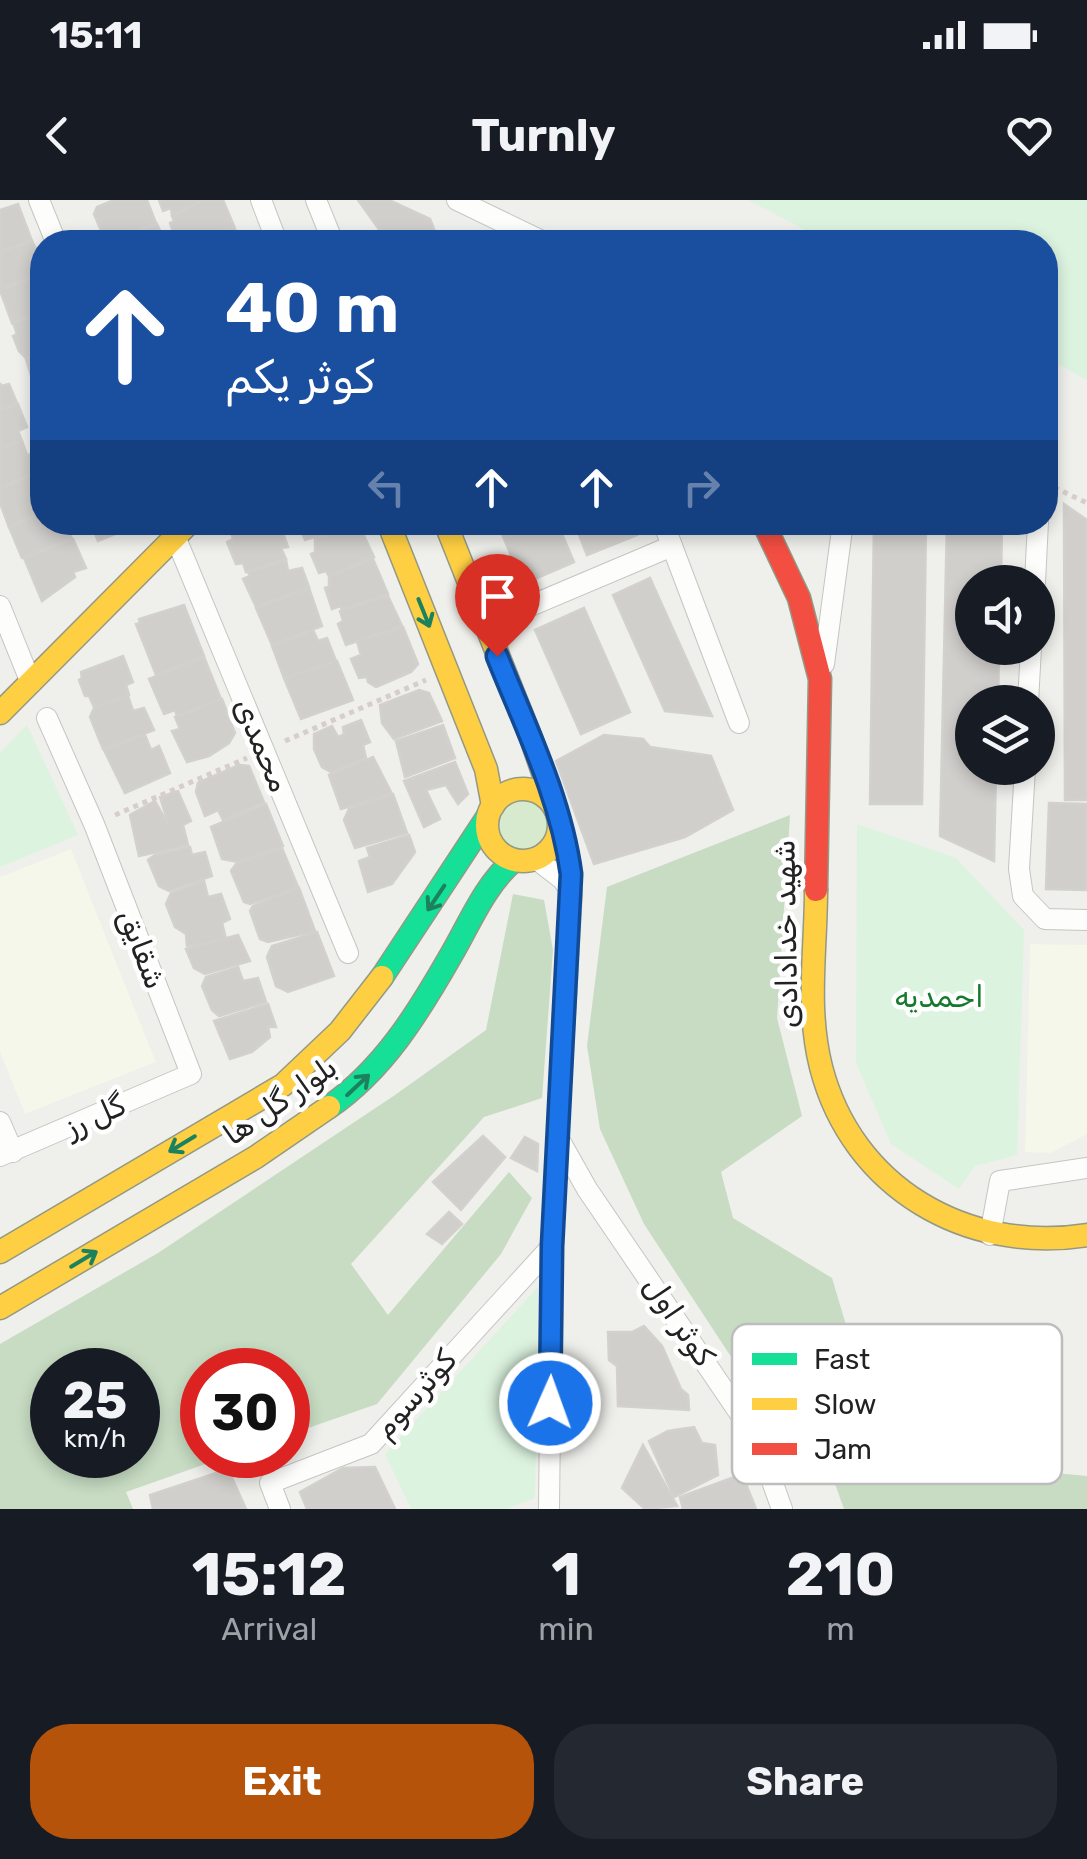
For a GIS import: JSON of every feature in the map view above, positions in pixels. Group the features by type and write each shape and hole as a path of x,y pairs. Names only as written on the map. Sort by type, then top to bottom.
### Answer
{"main road":[{"path":"0,713 170,535"},
{"path":"393,535 486,769 491,811"},
{"path":"450,535 531,738 557,814 559,824 553,845 525,859 496,848 487,828 500,797 522,789 544,796 557,814"},
{"name":"شهید خدادادی","path":"771,535 805,616 821,682 814,822 812,1007 830,1104 857,1149 886,1179 925,1207 974,1232 1057,1242 1087,1235"},
{"name":"بلوار گل ها","path":"0,1252 283,1084 312,1062 339,1036 378,986 491,811"},
{"name":"بلوار گل ها","path":"0,1308 256,1156 354,1090 400,1036 494,878 525,859"}],"street":[{"path":"39,200 51,230"},
{"path":"261,200 273,230"},
{"path":"316,200 327,230"},
{"path":"458,200 519,230"},
{"name":"محمدی","path":"181,535 348,953"},
{"path":"667,535 738,722"},
{"path":"821,682 842,535"},
{"path":"1035,565 1037,535"},
{"path":"485,625 672,546"},
{"path":"0,606 31,683"},
{"name":"شقایق","path":"47,718 94,824 190,1074"},
{"path":"1024,785 1019,868 1023,896 1044,918 1087,920"},
{"path":"549,1509 552,1246 572,894 568,854 557,814"},
{"path":"525,859 562,879 572,894"},
{"name":"گل رز","path":"6,1154 190,1074"},
{"path":"0,1122 6,1154"},
{"name":"کوثر اول","path":"560,1141 587,1189 732,1401"},
{"path":"990,1235 1000,1181 1087,1168"},
{"name":"کوثرسوم","path":"280,1509 270,1483 371,1444 552,1246"},
{"name":"کوثر اول","path":"772,1484 782,1509"}],"path":[{"path":"1058,489 1087,503"}],"shaded area":[{"path":"71,849 156,1062 25,1114 0,1052 0,877"},
{"path":"1030,944 1087,945 1087,1134 1051,1153 1025,1152"}],"green space":[{"path":"748,200 1087,200 1087,380 1058,364 1058,230 805,230"},
{"path":"27,725 78,835 0,867 0,753"},
{"path":"523,797 543,806 552,826 543,846 523,855 503,846 494,826 503,806"},
{"path":"790,815 777,1018 802,1116 721,1172 733,1218 832,1278 846,1324 732,1324 732,1358 644,1224 600,1129 587,1046 607,887"},
{"name":"احمدیه","path":"857,824 956,858 1024,930 1017,1155 975,1166 959,1189 891,1144 856,1063"},
{"path":"513,894 544,900 553,950 542,1098 484,1117 351,1264 388,1315 509,1172 532,1198 501,1254 377,1404 310,1427 310,1348 180,1348 180,1473 126,1492 133,1509 0,1509 0,1344 158,1253 486,1030"},
{"path":"538,1287 535,1498 507,1509 411,1509 385,1454"},
{"path":"1062,1474 1087,1476 1087,1509 844,1509 835,1484 1062,1484"}],"building":[{"path":"114,200 147,200 156,223 138,230 101,230 94,214 97,207"},
{"path":"159,200 202,200 172,215 171,208 163,211"},
{"path":"204,200 223,200 234,226 225,230 172,230 172,216"},
{"path":"358,200 389,200 430,219 434,230 379,230"},
{"path":"18,204 30,242 0,251 0,210"},
{"path":"30,242 30,278 0,289 0,252"},
{"path":"30,279 30,316 12,323 0,290"},
{"path":"30,317 30,356 26,358 19,351 13,323"},
{"path":"0,383 9,384 17,403 0,409"},
{"path":"18,404 27,427 18,431 22,441 0,449 0,411"},
{"path":"22,441 30,454 30,475 0,488 0,449"},
{"path":"30,475 30,518 9,527 0,503 0,489"},
{"path":"1064,504 1087,520 1087,800 1065,800"},
{"path":"30,518 30,535 70,535 72,539 22,558 9,527"},
{"path":"232,535 284,535 288,547 281,548 286,559 246,572 243,563 236,564 227,542 233,539"},
{"path":"364,535 374,557 329,576 326,571 319,573 311,554 315,552 315,539"},
{"path":"502,535 563,535 574,562 523,584"},
{"path":"579,535 637,535 587,555"},
{"path":"874,535 926,535 922,804 870,804"},
{"path":"947,535 1002,535 1001,565 955,565 955,665 999,665 998,685 955,685 955,785 996,785 994,861 940,836"},
{"path":"73,539 86,568 73,572 75,577 42,601 24,558"},
{"path":"373,559 388,594 332,609 325,588 329,587 329,576"},
{"path":"286,560 288,571 302,568 309,587 256,607 243,579 250,576 248,572"},
{"path":"650,578 712,716 665,711 613,595"},
{"path":"309,588 322,626 272,645 256,608"},
{"path":"388,596 402,626 346,645 338,624 343,621 340,611"},
{"path":"184,605 204,656 156,675 136,624 139,619"},
{"path":"584,608 630,712 581,734 535,630"},
{"path":"403,627 418,664 411,672 376,687 367,677 359,678 351,659 361,655 357,641"},
{"path":"313,630 318,641 327,638 336,661 284,678 272,646"},
{"path":"123,656 133,682 126,685 129,695 94,707 79,680 81,672"},
{"path":"204,657 221,699 177,716 175,710 164,714 149,679"},
{"path":"337,661 353,700 301,719 284,678"},
{"path":"419,690 429,693 442,721 394,739 382,723 380,705"},
{"path":"128,696 133,711 144,708 154,730 103,749 90,717 94,708"},
{"path":"222,699 235,733 229,743 209,756 187,762 172,731 180,729 175,717"},
{"path":"361,720 370,742 363,745 366,758 331,772 322,767 314,749 314,734 332,726 338,737 344,734 343,727"},
{"path":"443,725 455,758 405,777 396,741"},
{"path":"145,735 151,750 159,746 170,773 125,793 104,750"},
{"path":"604,735 643,739 650,747 711,756 733,810 685,837 594,864 556,761"},
{"path":"373,757 392,794 341,809 329,775"},
{"path":"455,762 468,794 458,804 446,785 426,790 440,819 424,827 404,781"},
{"path":"239,765 249,766 264,802 223,820 218,810 205,816 196,792 198,783"},
{"path":"178,791 191,821 183,825 188,845 139,856 130,815 155,801 169,826 160,797"},
{"path":"393,794 407,833 355,848 344,820 349,809"},
{"path":"1049,803 1087,804 1087,890 1046,889"},
{"path":"266,804 283,846 238,862 222,859 211,827"},
{"path":"409,835 415,852 392,884 368,892 359,861 370,857 367,848"},
{"path":"190,847 192,855 205,852 212,876 169,891 159,886 148,860"},
{"path":"282,848 298,887 250,904 244,902 231,871 236,864"},
{"path":"204,881 208,897 221,894 230,919 222,923 226,939 187,946 186,934 175,927 166,904 171,893"},
{"path":"299,888 315,931 268,942 260,939 250,911 253,906"},
{"path":"317,932 334,976 288,992 276,986 267,957 272,946"},
{"path":"238,935 250,961 205,974 194,968 186,949"},
{"path":"238,967 243,981 258,978 266,1002 219,1016 212,1010 202,986 206,977"},
{"path":"268,1004 276,1027 268,1027 270,1037 252,1052 230,1059 214,1021"},
{"path":"483,1136 505,1157 461,1210 433,1182"},
{"path":"525,1137 538,1144 537,1171 511,1158"},
{"path":"449,1212 462,1224 442,1244 427,1234"},
{"path":"644,1326 662,1346 681,1389 688,1395 689,1410 618,1406 617,1366 609,1360 608,1332 632,1332"},
{"path":"694,1427 702,1443 715,1445 718,1475 674,1497 649,1441 668,1431"},
{"path":"643,1445 677,1506 645,1509 622,1488"},
{"path":"375,1467 395,1509 307,1509 300,1492 343,1468"},
{"path":"201,1478 232,1478 246,1509 153,1509 150,1495"},
{"path":"732,1478 732,1484 746,1484 756,1509 683,1509 680,1497"}],"traffic: fast":[{"path":"382,977 488,816"},
{"path":"329,1107 366,1076 398,1039 486,893 514,860"}],"traffic: slow":[{"path":"0,713 177,535"},
{"path":"393,535 486,769 493,806"},
{"path":"450,535 557,813"},
{"path":"523,789 548,800 559,825 548,850 523,861 498,850 487,825 498,800 523,789"},
{"path":"816,890 816,1045 836,1110 859,1147 887,1178 921,1204 958,1222 999,1234 1042,1238 1087,1235"},
{"path":"0,1252 283,1085 340,1031 382,977"},
{"path":"0,1308 256,1157 329,1107"}],"traffic: jam":[{"path":"769,535 799,598 820,679 816,890"}],"route":[{"path":"497,656 564,834 571,874 552,1246 550,1403"}]}
